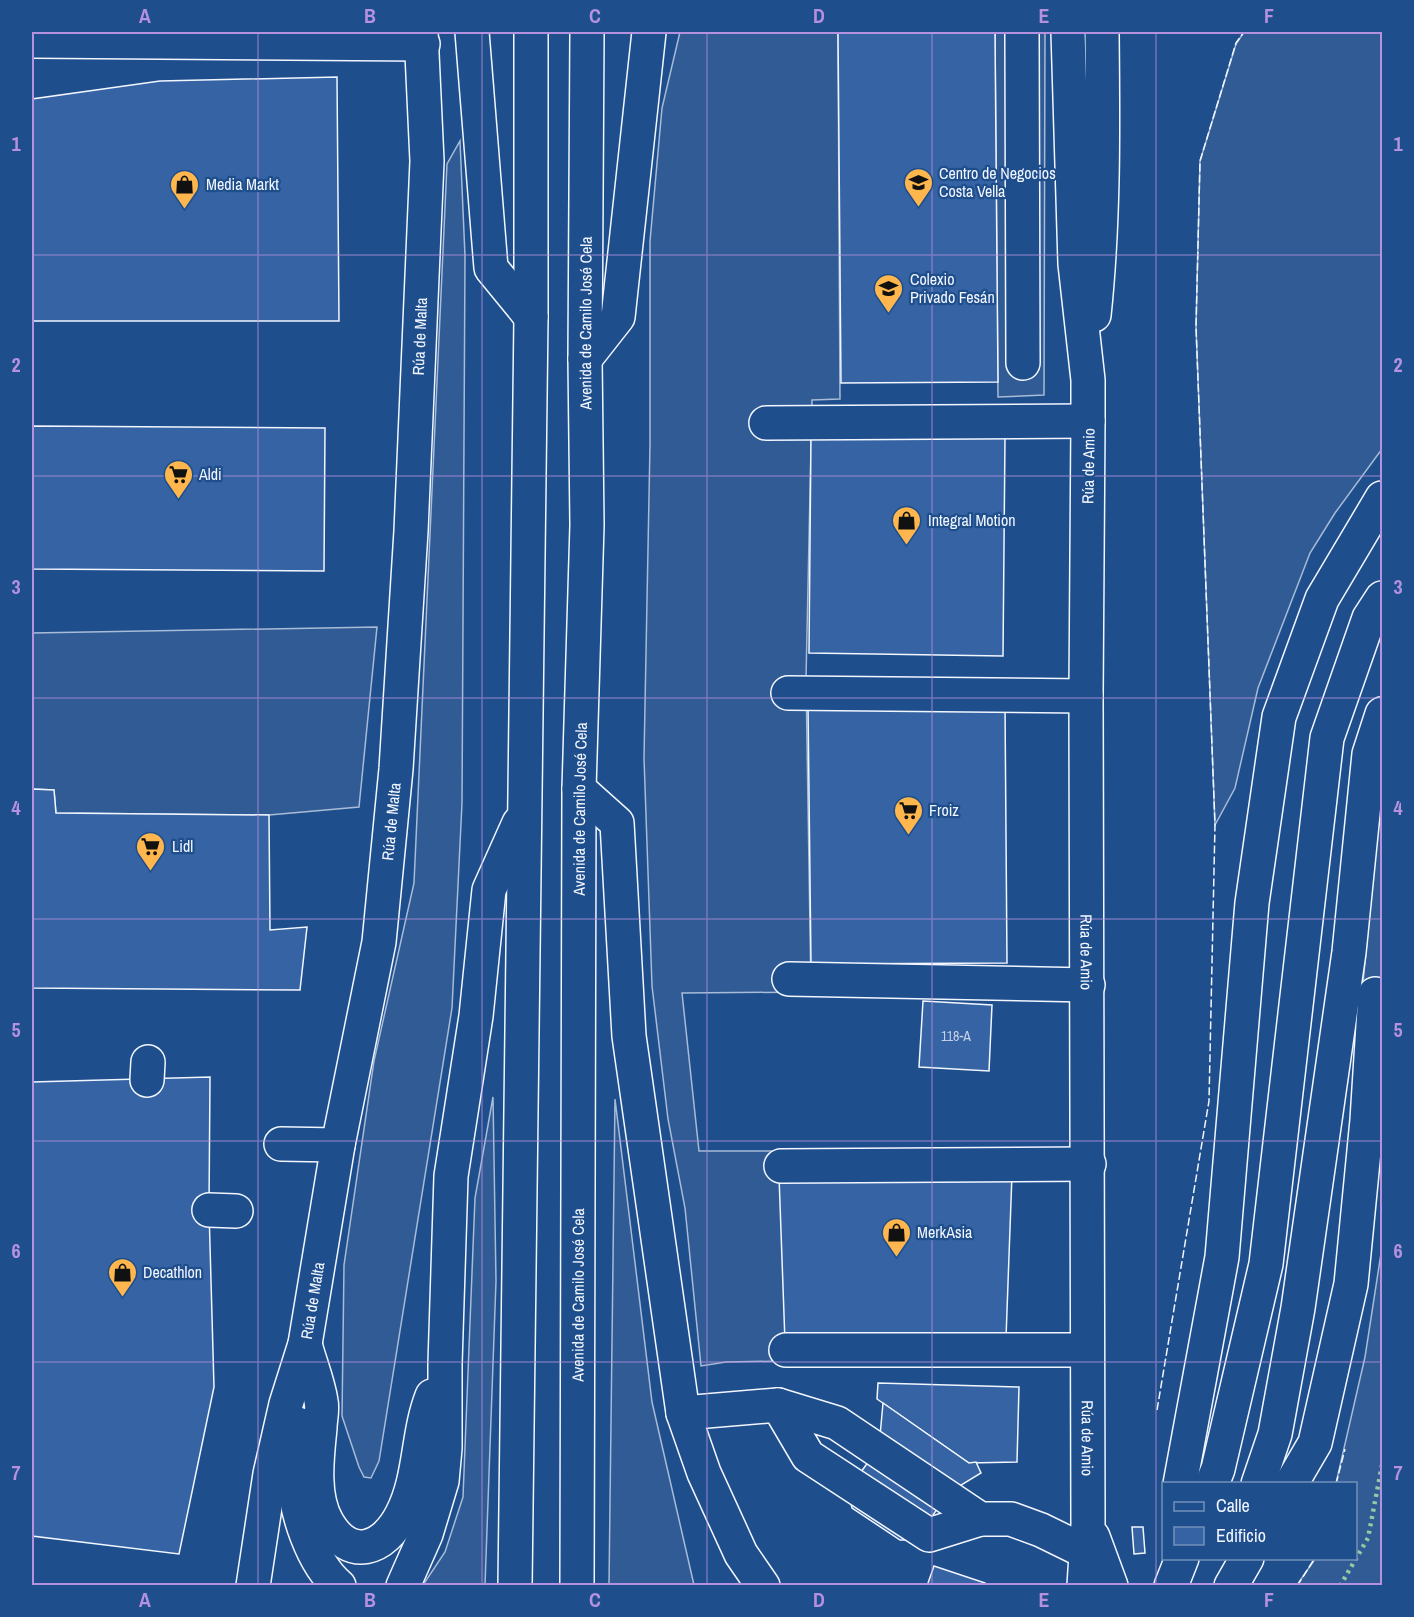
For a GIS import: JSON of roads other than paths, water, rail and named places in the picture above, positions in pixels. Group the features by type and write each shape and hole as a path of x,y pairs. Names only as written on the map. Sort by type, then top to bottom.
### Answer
{"main road":[{"path":"472,32 491,268 531,317"},
{"path":"515,1586 531,317 531,32"},
{"name":"Avenida de Camilo José Cela","path":"577,1586 579,789 587,525 585,359 587,32"},
{"path":"585,359 618,317 649,32"},
{"path":"1022,32 1023,363"},
{"name":"Rúa de Amio","path":"1068,32 1075,264 1088,380 1089,421 1086,696 1089,1164 1086,1350 1087,1538 1084,1586"},
{"name":"Rúa de Amio","path":"1069,70 1078,32"},
{"name":"Rúa de Amio","path":"1088,380 1100,264 1104,150 1102,32"},
{"path":"32,40 422,38"},
{"name":"Rúa de Malta","path":"253,1586 270,1474 286,1404 305,1344 338,1145 379,942 396,769 411,531 427,161 422,38"},
{"path":"766,423 1089,421"},
{"path":"1180,1482 1222,1257 1252,903 1279,717 1322,599 1383,498"},
{"path":"1213,1482 1218,1470 1266,1264 1327,738 1369,618 1383,598"},
{"path":"788,693 1086,696"},
{"path":"1259,1482 1275,1434 1298,1308 1349,952 1369,754 1383,714"},
{"path":"579,789 617,823 629,1036 683,1413 704,1473 741,1554 763,1586"},
{"path":"403,1586 426,1534 442,1481 445,1448 445,1364 452,1176 476,1016 489,890 524,811"},
{"path":"789,979 1088,985"},
{"path":"1292,1482 1316,1443 1351,1284 1367,1120 1375,994"},
{"path":"1367,1120 1383,1092"},
{"path":"281,1144 338,1145"},
{"path":"781,1166 1089,1164"},
{"path":"305,1344 322,1402 318,1478 323,1511 336,1536 349,1545 364,1548 379,1543 392,1531 403,1512 420,1455 425,1414 445,1364"},
{"path":"305,1344 294,1476 306,1535 314,1555 327,1576 339,1586"},
{"path":"786,1350 1086,1350"},
{"path":"683,1413 778,1405 837,1424 995,1519 1087,1538"},
{"path":"778,1405 808,1456 929,1535 995,1519"},
{"name":"Rúa de Amio","path":"1087,1538 1111,1586"},
{"path":"1223,1586 1231,1560"},
{"path":"1231,1586 1246,1560"}],"place":[{"name":"Centro de Negocios Costa Vella","path":"918,208"},
{"name":"Media Markt","path":"185,210"},
{"name":"Colexio Privado Fesán","path":"889,314"},
{"name":"Aldi","path":"178,500"},
{"name":"Integral Motion","path":"907,546"},
{"name":"Froiz","path":"908,836"},
{"name":"Lidl","path":"151,872"},
{"name":"MerkAsia","path":"896,1258"},
{"name":"Decathlon","path":"122,1298"}]}
